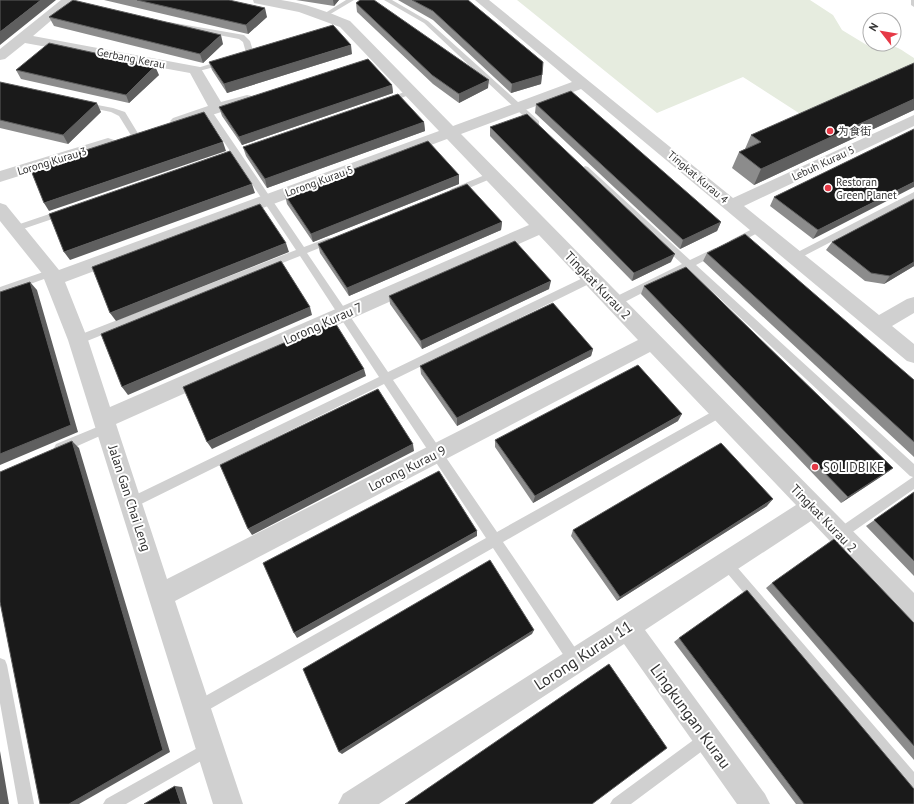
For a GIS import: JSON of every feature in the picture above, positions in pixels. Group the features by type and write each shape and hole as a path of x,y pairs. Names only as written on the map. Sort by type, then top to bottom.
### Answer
{"street":[{"name":"Tingkat Kurau 2","path":"259,0 289,5 326,15 371,60 412,92 914,611"},
{"name":"Tingkat Kurau 4","path":"481,0 914,355"},
{"path":"0,56 68,3"},
{"name":"Gerbang Kerau","path":"22,38 195,70"},
{"path":"195,70 213,110"},
{"name":"Lorong Kurau 5","path":"52,276 268,200 584,84"},
{"path":"164,126 261,95"},
{"name":"Lebuh Kurau 5","path":"732,205 914,120"},
{"name":"Lorong Kurau 3","path":"0,177 150,130"},
{"name":"Jalan Gan Chai Leng","path":"0,209 17,228 52,276 78,340 228,804"},
{"name":"Lorong Kurau 7","path":"105,424 344,314 542,227"},
{"path":"878,326 914,304"},
{"name":"Lorong Kurau 9","path":"161,595 653,341"},
{"name":"Lorong Kurau 11","path":"353,804 813,507"},
{"name":"Lingkungan Kurau","path":"627,627 755,804"}],"lane":[{"path":"326,15 351,0"},
{"path":"387,0 426,22 542,129"},
{"path":"164,23 240,37 246,41 251,54"},
{"path":"195,70 230,60"},
{"path":"375,105 412,92"},
{"path":"75,102 113,110 122,114 135,135"},
{"path":"213,110 236,153 576,660"},
{"path":"577,162 914,472"},
{"path":"448,193 492,176"},
{"path":"795,257 914,195"},
{"path":"17,228 70,210"},
{"path":"615,302 760,228"},
{"path":"78,340 339,237"},
{"path":"0,290 52,276"},
{"path":"131,503 592,278"},
{"path":"198,708 722,412"},
{"path":"50,452 105,424"},
{"path":"840,534 914,482"},
{"path":"726,563 914,784"},
{"path":"0,665 26,804"},
{"path":"618,804 708,738"},
{"path":"111,804 210,748"}],"shaded area":[{"path":"517,0 810,0 833,15 842,30 862,42 862,52 902,52 902,50 914,58 914,71 805,117 743,77 657,113"}],"building":[{"path":"0,0 41,0 0,32"},
{"path":"73,0 221,35 200,54 49,17"},
{"path":"137,0 229,0 265,8 246,25"},
{"path":"360,0 374,0 489,80 459,94 432,75 356,3"},
{"path":"412,0 468,0 543,62 542,75 512,84 433,11"},
{"path":"333,25 351,45 224,84 209,62"},
{"path":"49,43 155,66 126,95 16,70"},
{"path":"368,59 392,85 239,137 219,107"},
{"name":"为食街","path":"914,63 914,99 761,169 739,152 761,142 751,135"},
{"path":"0,82 97,103 63,135 0,120"},
{"path":"571,91 721,222 683,240 536,104"},
{"path":"398,94 424,122 265,179 243,147"},
{"path":"204,112 223,142 44,203 30,168"},
{"path":"527,114 675,254 634,273 490,127"},
{"path":"914,129 914,182 818,230 774,197"},
{"path":"428,141 459,175 311,234 285,195"},
{"path":"230,151 252,184 64,252 49,214"},
{"path":"467,184 502,222 347,288 318,244"},
{"path":"914,199 914,262 890,276 871,273 832,242"},
{"path":"260,204 286,243 110,313 92,267"},
{"path":"745,234 914,380 914,442 707,253"},
{"path":"515,241 551,281 421,341 389,296"},
{"path":"281,261 310,307 122,387 101,334"},
{"path":"686,267 893,468 848,497 644,286"},
{"path":"30,282 71,425 0,454 0,292"},
{"path":"553,303 593,349 457,418 420,366"},
{"path":"334,321 364,369 207,442 183,387"},
{"path":"638,365 682,414 535,496 495,440"},
{"path":"378,389 413,444 248,529 220,465"},
{"path":"72,441 163,750 69,804 40,804 0,602 0,472"},
{"path":"721,443 773,499 620,597 573,530"},
{"path":"439,471 477,531 294,633 263,563"},
{"path":"914,492 914,561 874,520"},
{"path":"834,539 914,623 914,746 772,583"},
{"path":"490,560 534,630 339,752 303,669"},
{"path":"747,590 914,789 914,804 804,804 679,638"},
{"path":"609,664 667,748 592,804 405,804"},
{"path":"175,786 181,804 144,804"}],"place":[{"name":"为食街","path":"830,131"},
{"name":"Restoran Green Planet","path":"828,188"},
{"name":"SOLIDBIKE","path":"815,467"}]}
